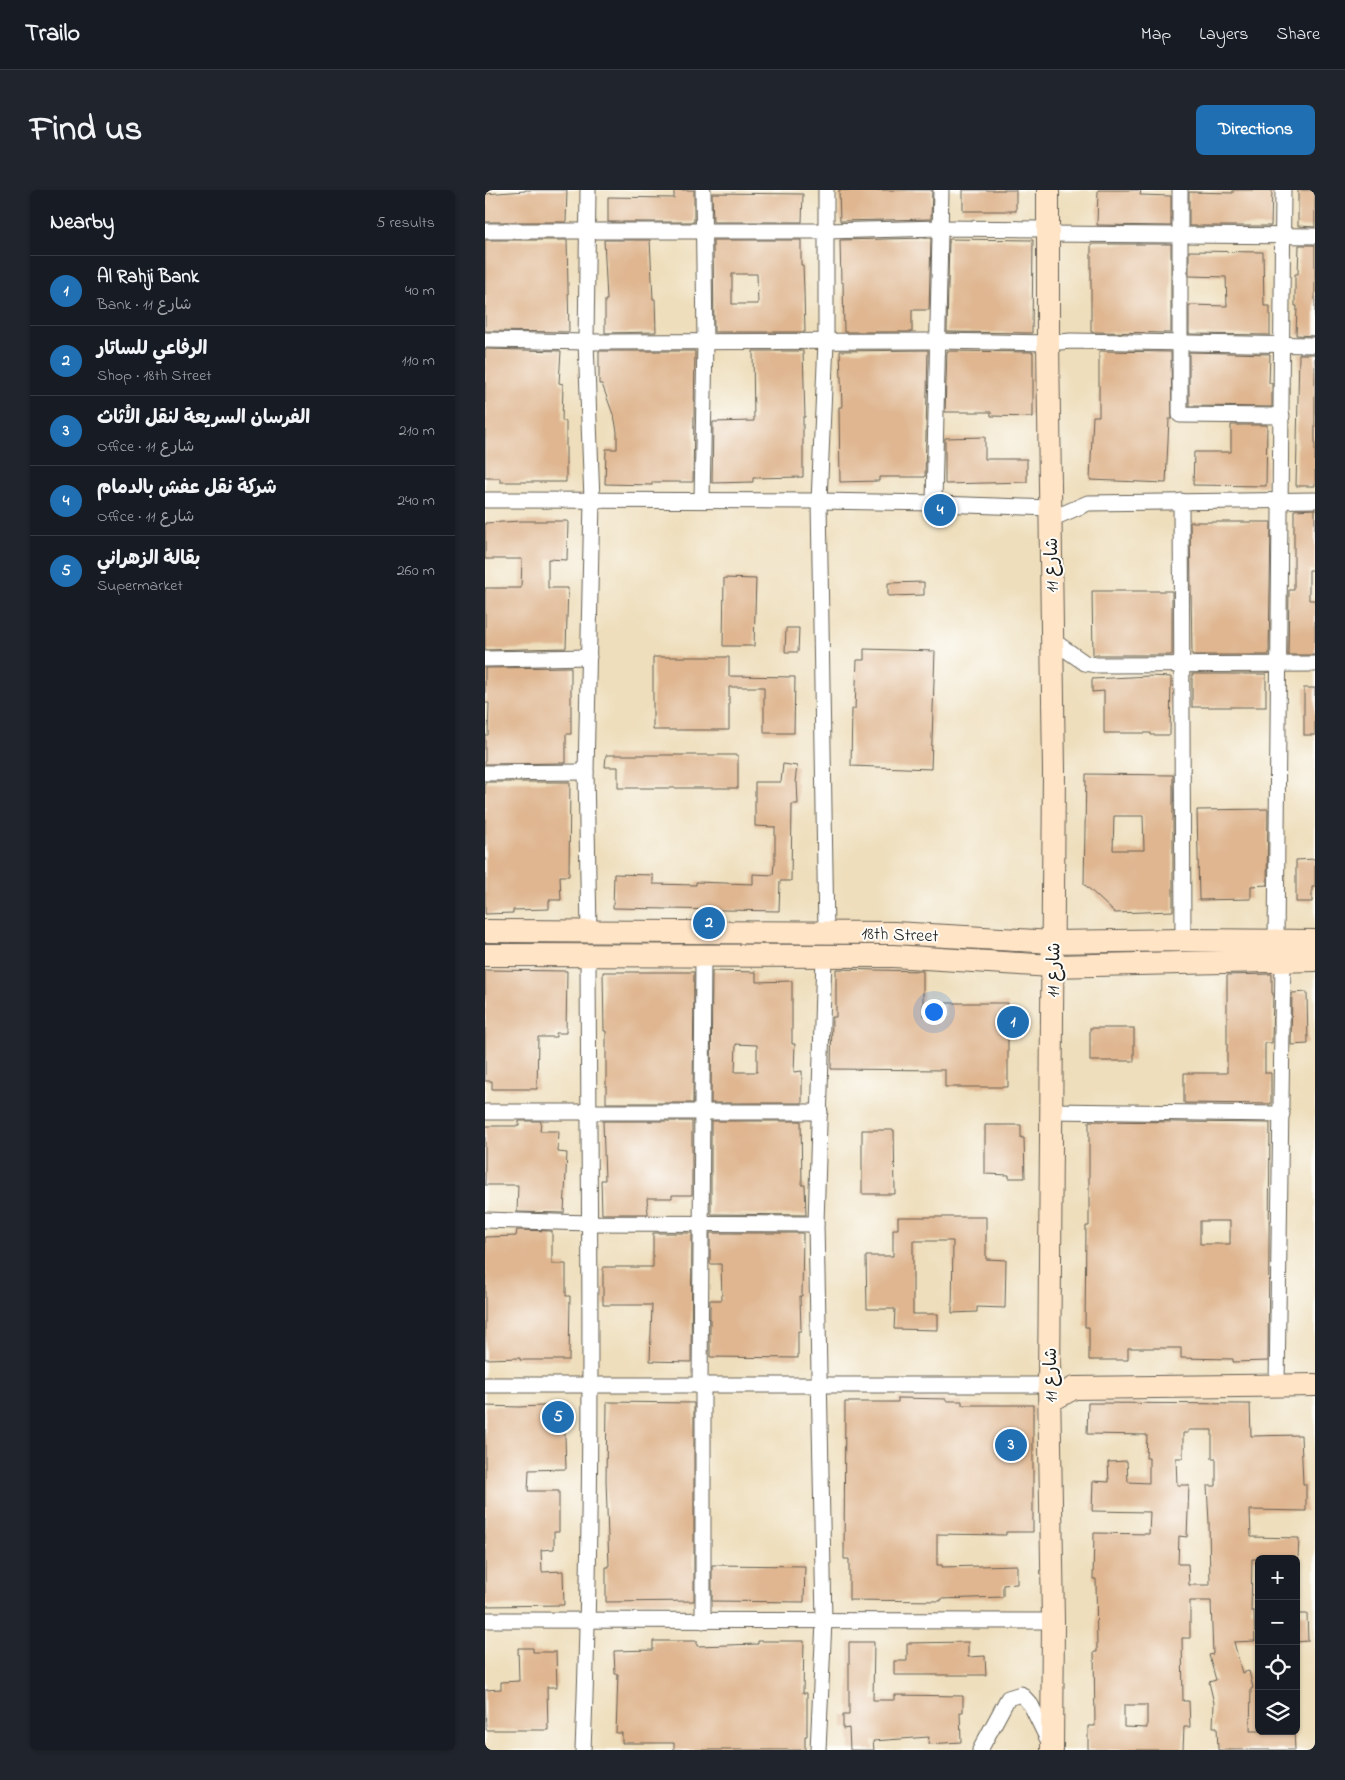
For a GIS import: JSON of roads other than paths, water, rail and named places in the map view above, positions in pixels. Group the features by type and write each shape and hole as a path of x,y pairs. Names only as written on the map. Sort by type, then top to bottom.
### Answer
{"street":[{"path":"588,190 586,342 592,500 586,772 589,931"},
{"path":"702,500 705,341 703,190"},
{"path":"825,933 819,501 825,342 826,190"},
{"path":"934,503 936,341 941,190"},
{"name":"شارع 11","path":"1048,190 1047,343 1054,771 1049,1393 1053,1621 1052,1750"},
{"path":"1180,190 1180,415 1281,416"},
{"path":"1277,1385 1282,1114 1279,663 1283,190"},
{"path":"485,231 827,231 940,228 1180,235 1315,236"},
{"path":"485,340 1047,343 1071,341 1282,346 1315,345"},
{"path":"485,500 934,503 1051,513 1088,503 1315,500"},
{"path":"1181,501 1183,940"},
{"path":"1051,640 1085,663 1097,665 1315,664"},
{"path":"485,659 589,657"},
{"path":"485,773 586,772"},
{"name":"18th Street","path":"485,931 894,933 1053,942 1183,940 1280,951 1315,941"},
{"path":"485,955 931,958 1052,966 1280,951 1315,960"},
{"path":"583,1750 588,1621 590,1386 588,956"},
{"path":"703,956 701,1386 703,1621"},
{"path":"818,1750 824,1621 817,1224 824,956"},
{"path":"1051,1111 1282,1114"},
{"path":"485,1112 820,1112"},
{"path":"485,1220 590,1223 817,1224"},
{"path":"485,1385 820,1386 1049,1393 1074,1388 1315,1385"},
{"path":"485,1620 1053,1621"},
{"path":"980,1750 1009,1698 1021,1694 1031,1705 1052,1750"}],"place":[{"name":"شركة نقل عفش بالدمام","path":"940,510"},
{"name":"الرفاعي للساتار","path":"709,923"},
{"name":"Al Rahji Bank","path":"1013,1022"},
{"name":"بقالة الزهراني","path":"558,1417"},
{"name":"الفرسان السريعة لنقل الأثاث","path":"1011,1445"}]}
